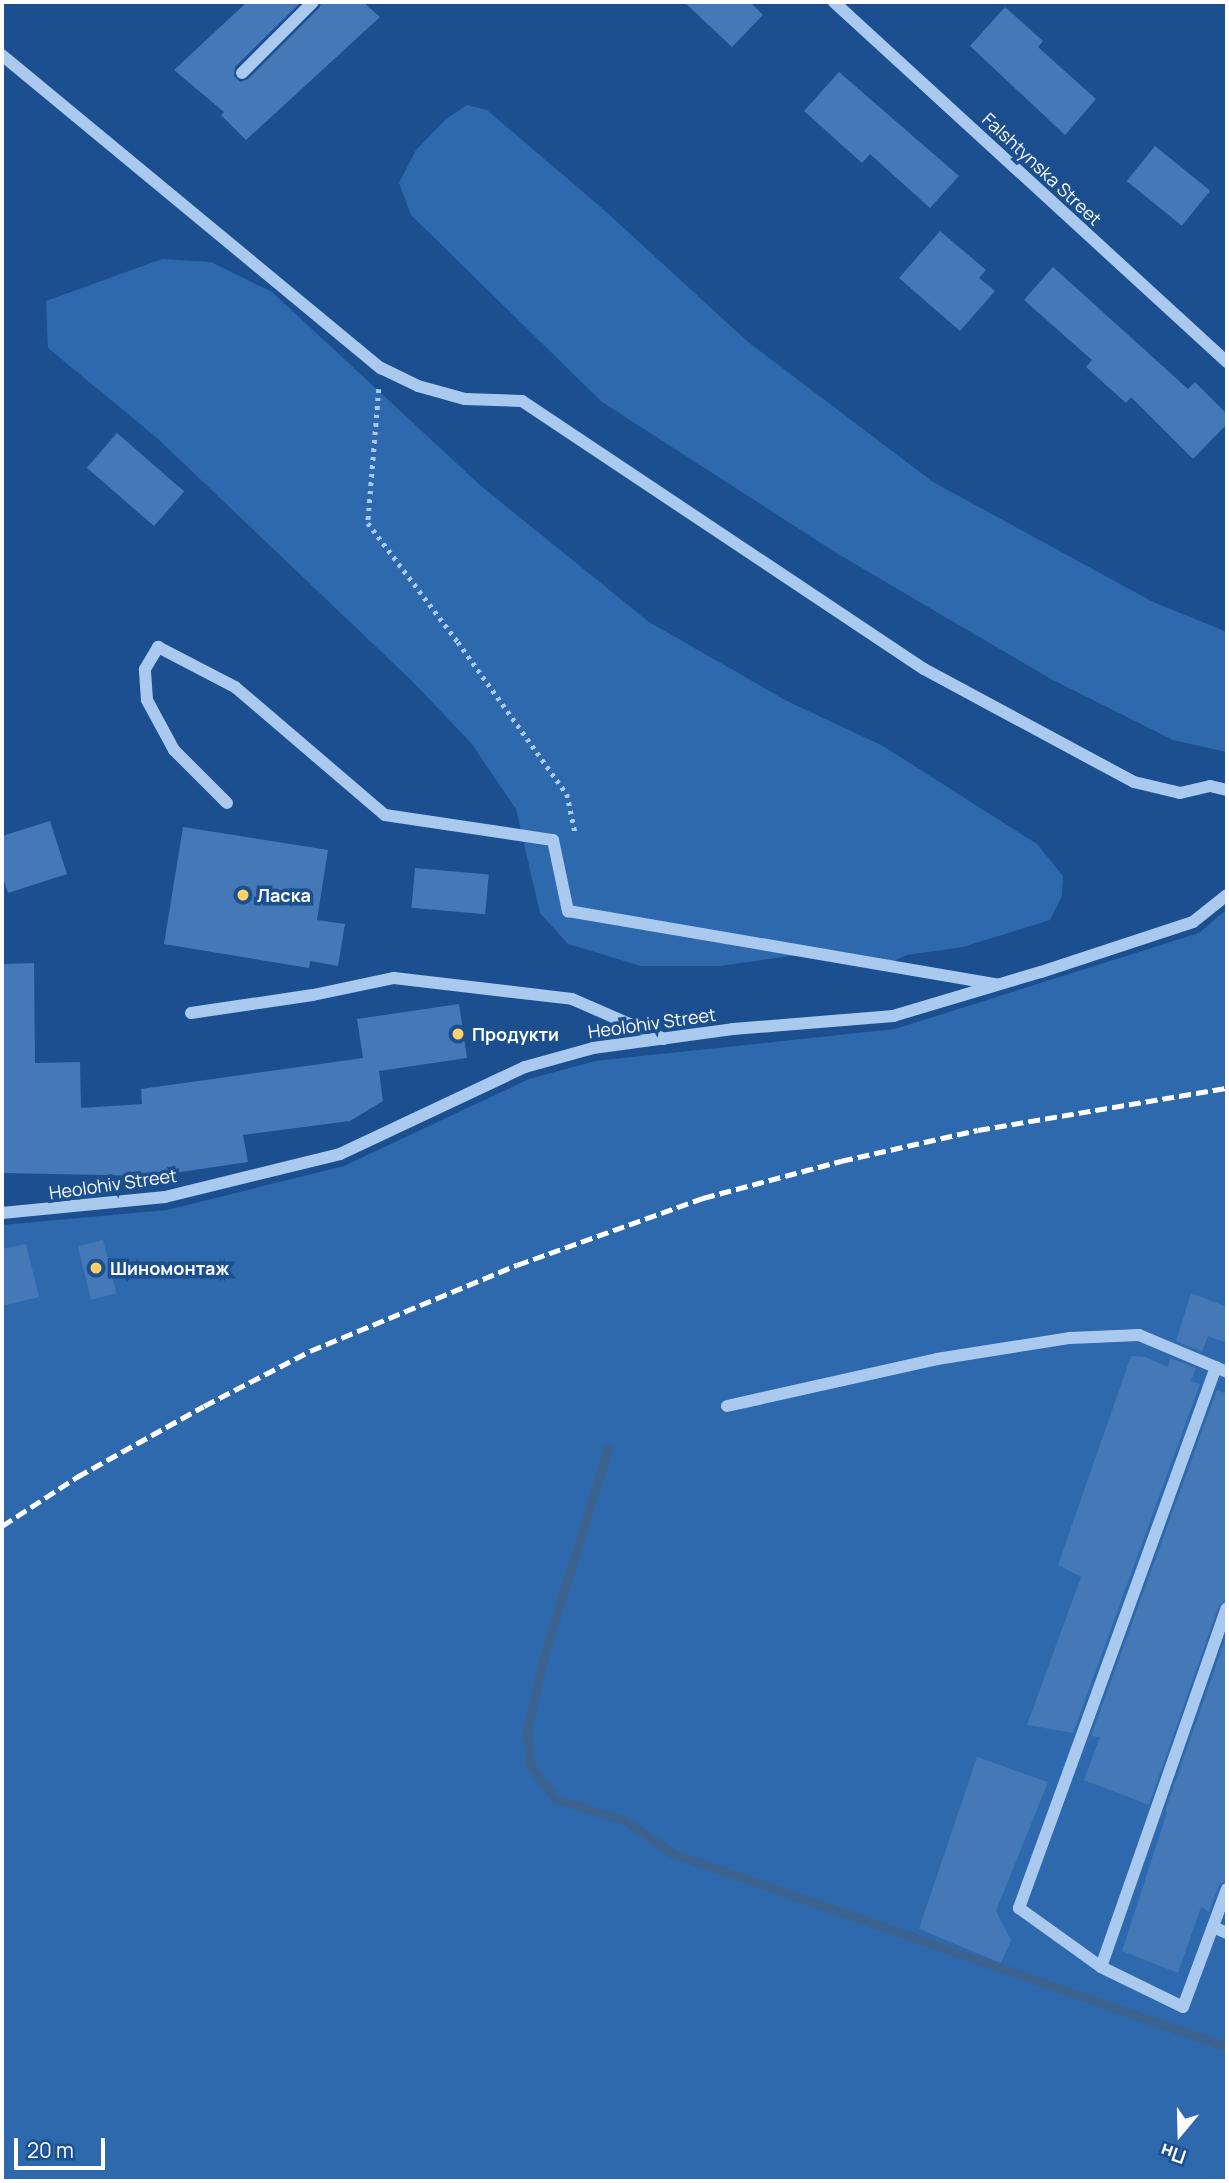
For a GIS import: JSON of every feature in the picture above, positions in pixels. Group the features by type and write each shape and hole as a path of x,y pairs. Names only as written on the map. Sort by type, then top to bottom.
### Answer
{"street":[{"path":"242,73 313,2"},
{"name":"Falshtynska Street","path":"834,2 1227,362"},
{"path":"2,55 381,368 418,386 465,399 522,401 924,669 1134,782 1180,793 1209,786 1227,790"},
{"path":"227,803 174,750 147,700 145,669 158,647 235,687 385,815 554,840 568,911 1000,985"},
{"name":"Heolohiv Street","path":"2,1213 165,1197 340,1154 525,1067 593,1048 733,1029 893,1016 1000,985 1193,922 1227,895"},
{"path":"191,1013 313,995 394,978 572,999 665,1039"},
{"path":"727,1406 937,1359 1070,1338 1139,1335 1221,1370 1019,1908 1101,1968 1183,2007 1227,1889"},
{"path":"1101,1968 1227,1608"},
{"path":"1213,1927 1227,1933"}],"path":[{"path":"381,368 368,523 458,642 567,794 577,841"}],"shaded area":[{"path":"467,105 487,110 603,209 748,342 933,482 1153,602 1227,632 1227,752 1173,740 1051,679 838,554 602,402 411,215 399,183 416,150 446,119"},
{"path":"162,259 211,262 272,292 481,486 649,622 787,701 883,746 1037,844 1063,876 1062,896 1050,920 963,947 907,955 880,967 826,951 720,966 641,966 568,944 540,913 516,809 471,743 412,681 157,438 48,348 46,301"},
{"path":"1227,909 1227,2181 2,2181 2,1225 167,1210 344,1166 529,1079 595,1061 895,1029 1199,933"}],"building":[{"path":"247,2 301,2 235,67 234,76 240,82 248,79 322,2 363,2 380,17 246,140 221,115 224,112 174,70"},
{"path":"684,2 750,2 763,15 732,47"},
{"path":"1005,7 1043,41 1038,47 1096,99 1065,135 970,46"},
{"path":"839,72 959,176 930,208 870,154 862,163 804,111"},
{"path":"1155,146 1210,191 1182,226 1127,181"},
{"path":"940,231 986,270 979,278 995,291 960,331 899,278"},
{"path":"1053,267 1188,389 1195,382 1227,414 1227,424 1193,459 1131,397 1126,403 1086,367 1092,360 1024,300"},
{"path":"117,433 184,491 154,526 87,468"},
{"path":"50,821 67,874 8,893 2,875 2,836"},
{"path":"183,827 328,850 317,920 345,924 338,966 310,961 309,968 164,944"},
{"path":"415,868 489,874 485,914 412,908"},
{"path":"34,963 35,1063 80,1062 81,1108 142,1104 141,1089 363,1058 357,1019 459,1004 467,1058 379,1071 383,1101 350,1121 243,1135 248,1162 154,1176 2,1173 2,964"},
{"path":"103,1240 116,1293 91,1300 78,1246"},
{"path":"26,1244 39,1297 2,1306 2,1249"},
{"path":"1191,1293 1227,1307 1227,1343 1208,1336 1202,1352 1176,1341"},
{"path":"1131,1356 1145,1357 1168,1367 1170,1358 1196,1368 1191,1381 1200,1384 1073,1733 1027,1725 1081,1577 1058,1565"},
{"path":"1217,1390 1227,1394 1227,1599 1219,1605 1149,1805 1084,1780 1100,1737 1091,1736"},
{"path":"1227,1634 1227,1880 1219,1885 1209,1912 1201,1907 1178,1973 1122,1951 1167,1812 1165,1811"},
{"path":"977,1757 1048,1782 996,1911 1011,1940 1001,1963 919,1929"}],"waterway":[{"path":"608,1448 544,1656 527,1731 531,1767 556,1799 626,1821 672,1853 1227,2047"}],"railway":[{"path":"2,1526 77,1477 310,1351 517,1265 703,1198 841,1161 978,1130 1227,1088"}],"place":[{"name":"Ласка","path":"243,895"},
{"name":"Продукти","path":"458,1034"},
{"name":"Шиномонтаж","path":"96,1268"}]}
